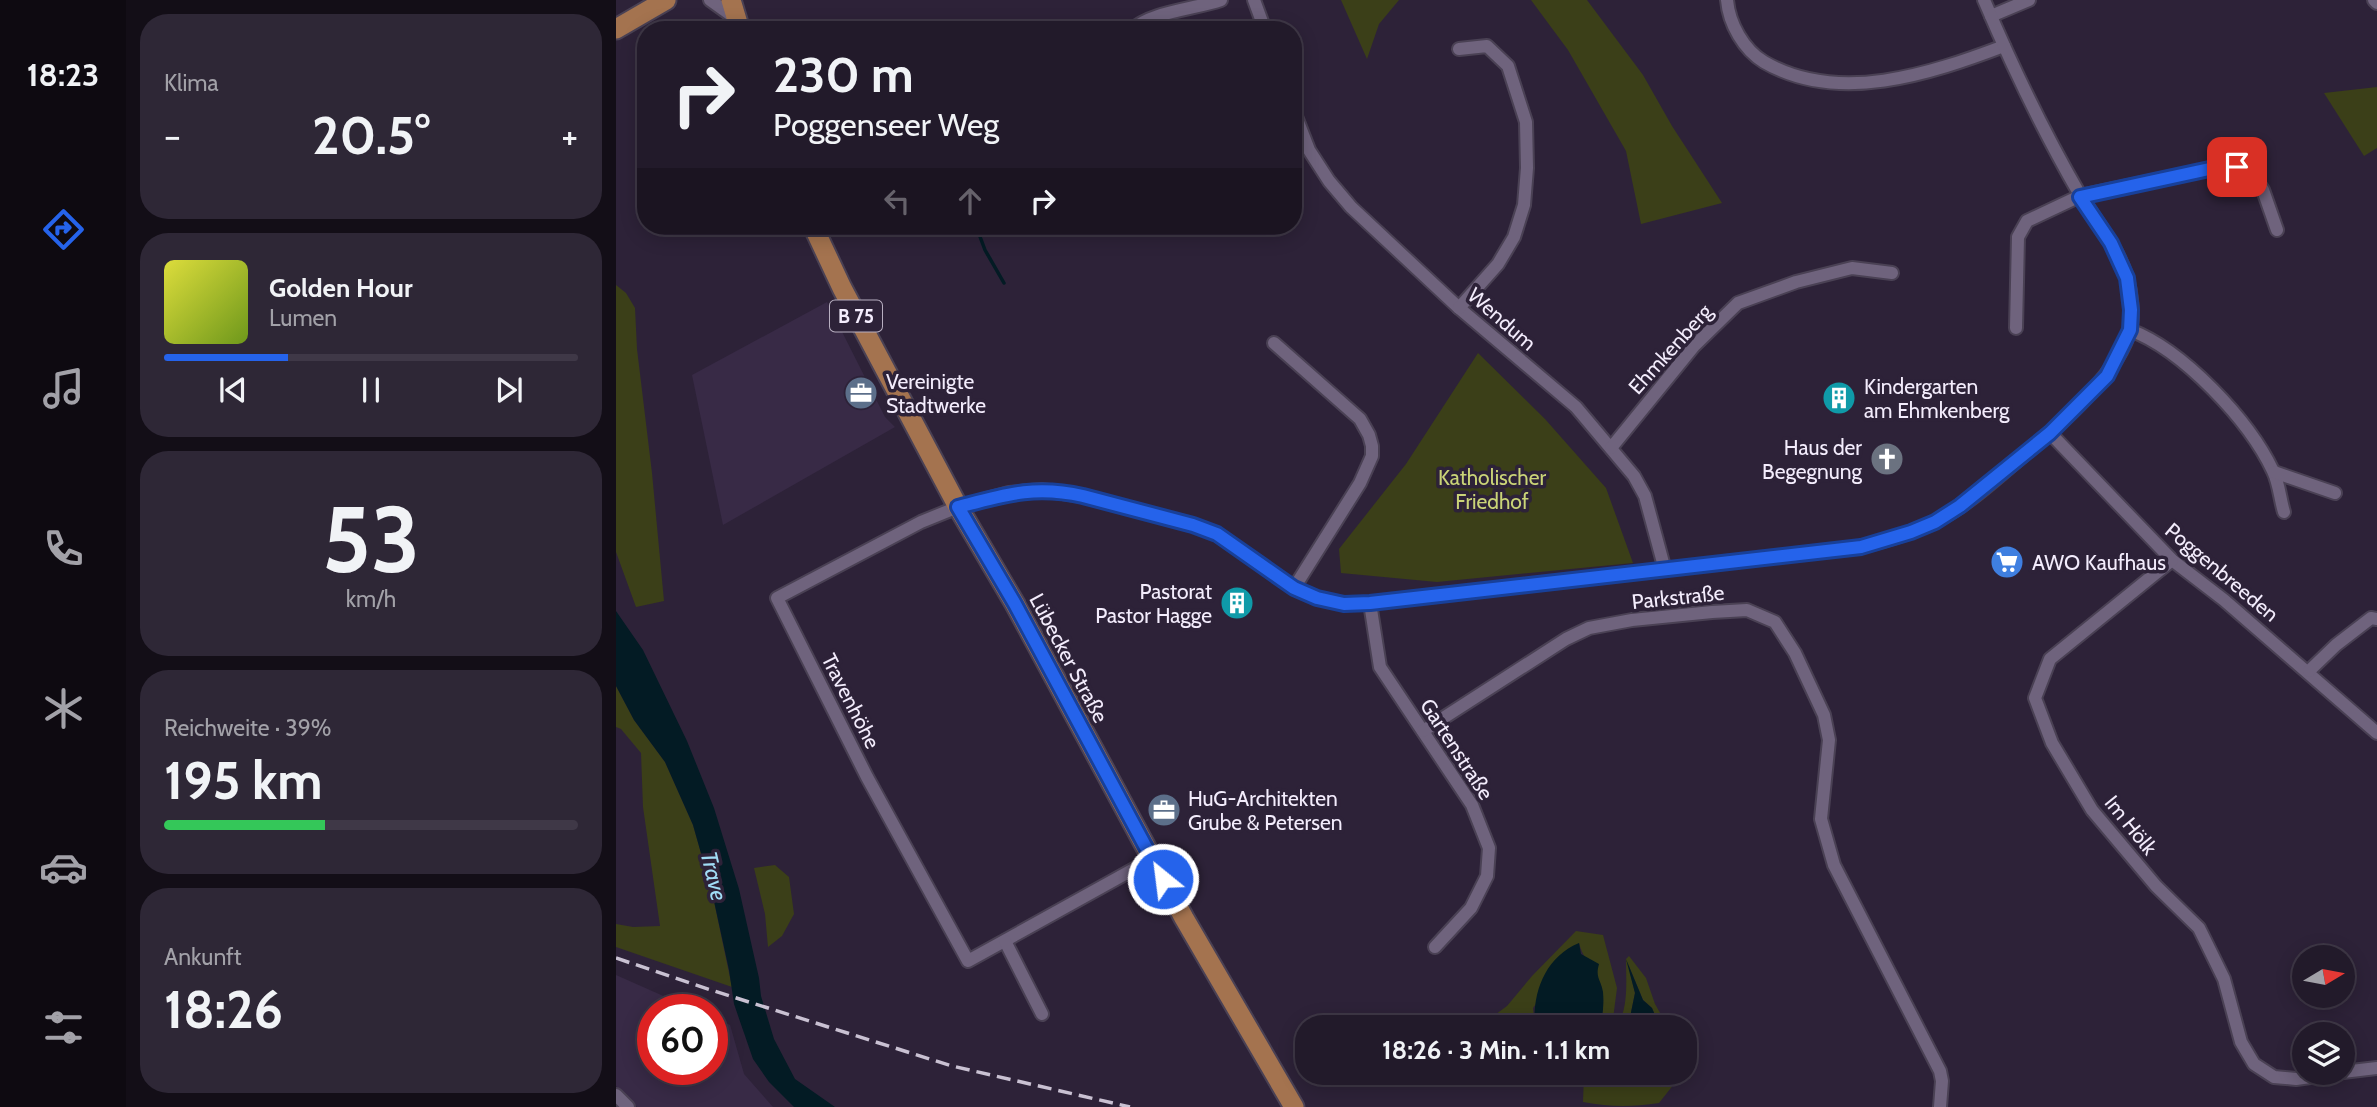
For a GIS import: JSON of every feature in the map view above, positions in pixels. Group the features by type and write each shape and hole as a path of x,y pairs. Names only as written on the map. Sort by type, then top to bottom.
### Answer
{"main road":[{"path":"616,29 666,0"},
{"path":"731,0 739,17"},
{"name":"Lübecker Straße","path":"817,235 842,288 958,507 1015,604 1152,859 1294,1107"}],"street":[{"path":"710,0 739,17"},
{"path":"1144,21 1150,17 1198,8 1221,0"},
{"path":"1254,0 1262,21"},
{"path":"1727,0 1736,32 1752,55 1784,74 1823,82 1842,84 1885,80 1961,62 2004,46"},
{"path":"958,507 1025,491 1083,496 1193,525 1217,534 1294,588 1317,598 1344,604 1861,547 1935,522 1960,506 2050,433 2107,376 2130,330 2131,310 2127,278 2111,243 2080,197 2004,46 1984,0"},
{"path":"1991,16 2029,0"},
{"path":"1459,49 1487,46 1508,66 1526,122 1527,168 1524,205 1514,237 1498,264 1459,308"},
{"name":"Wendum","path":"1302,132 1309,150 1329,181 1351,207 1459,308 1576,407 1611,448 1634,476 1645,496 1665,570"},
{"path":"2016,328 2018,237 2026,221 2080,197 2214,168 2237,167 2254,176 2263,190 2277,230"},
{"name":"Ehmkenberg","path":"1611,448 1694,346 1738,303 1796,282 1852,268 1892,273"},
{"path":"2130,330 2147,336 2180,359 2228,405 2255,440 2274,472 2284,512"},
{"path":"1274,343 1360,419 1372,446 1372,456 1360,483 1294,588"},
{"name":"Poggenbreeden","path":"2050,433 2172,560 2309,671 2377,733"},
{"path":"2274,472 2335,493"},
{"name":"Travenhöhe","path":"958,507 921,522 778,598 867,777 968,961 1152,859"},
{"name":"Im Hölk","path":"2172,560 2050,659 2035,698 2052,743 2092,810 2156,886 2199,928 2224,979 2241,1042 2254,1064 2274,1077 2292,1079"},
{"name":"Gartenstraße","path":"1370,603 1380,667 1472,805 1489,848 1487,876 1471,908 1435,947"},
{"name":"Parkstraße","path":"1423,731 1560,643 1589,628 1632,620 1747,610 1775,622 1795,653 1824,715 1829,740 1821,819 1834,865 1940,1071 1940,1107"},
{"path":"2309,671 2336,645 2371,618 2377,619"},
{"path":"1005,940 1042,1014"},
{"name":"Im Hölk","path":"2355,1071 2377,1069"},
{"path":"616,1095 628,1107"}],"shaded area":[{"path":"827,302 885,417 895,427 723,525 692,375"},
{"path":"616,975 659,994 637,994 637,1085 728,1085 728,1024 744,1074 773,1107 637,1107 616,1086"}],"green space":[{"path":"1341,0 1399,0 1379,24 1367,59"},
{"path":"1531,0 1587,0 1643,75 1672,126 1722,203 1641,224 1626,151 1568,50"},
{"path":"2377,87 2377,148 2364,156 2324,93"},
{"path":"616,285 626,293 635,308 664,601 636,607 616,552"},
{"name":"Katholischer Friedhof","path":"1478,353 1545,419 1606,488 1633,563 1437,582 1341,573 1339,549 1406,464"},
{"path":"616,686 634,720 665,762 693,825 712,892 732,987 616,947 616,924 633,927 660,926 643,807 641,753 621,729 616,727"},
{"path":"775,865 789,877 794,914 782,936 768,947 765,914 754,868"},
{"path":"1576,931 1603,935 1617,988 1614,1015 1602,1015 1601,986 1579,943 1533,1008 1534,1015 1495,1015 1507,1006"},
{"path":"1629,956 1646,978 1661,1015 1655,1015 1643,1000 1628,964 1635,993 1630,1015 1622,1015 1625,1004 1626,959"},
{"path":"1584,1085 1673,1085 1659,1103 1621,1106 1583,1102"}],"water":[{"name":"Trave","path":"616,611 643,650 687,741 714,808 739,889 761,996 774,1039 795,1079 835,1107 794,1107 769,1082 753,1059 734,1004 712,892 693,825 665,762 634,720 616,686"},
{"path":"1579,943 1581,954 1599,964 1603,1015 1535,1015 1543,978 1557,957"},
{"path":"1626,959 1643,1000 1655,1015 1630,1015 1635,993"}],"waterway":[{"path":"979,235 1004,283"}],"railway":[{"path":"616,958 952,1066 1130,1107"}],"place":[{"name":"Vereinigte Stadtwerke","path":"861,393"},
{"name":"Kindergarten am Ehmkenberg","path":"1839,398"},
{"name":"Haus der Begegnung","path":"1887,459"},
{"name":"AWO Kaufhaus","path":"2007,562"},
{"name":"Pastorat Pastor Hagge","path":"1237,603"},
{"name":"HuG-Architekten Grube & Petersen","path":"1164,810"}],"route":[{"path":"1163,879 1015,604 958,507 1025,491 1042,490 1083,496 1193,525 1217,534 1294,588 1317,598 1344,604 1665,570 1861,547 1886,541 1935,522 1960,506 2050,433 2107,376 2130,330 2131,310 2127,278 2111,243 2080,197 2223,166 2237,167"}]}
